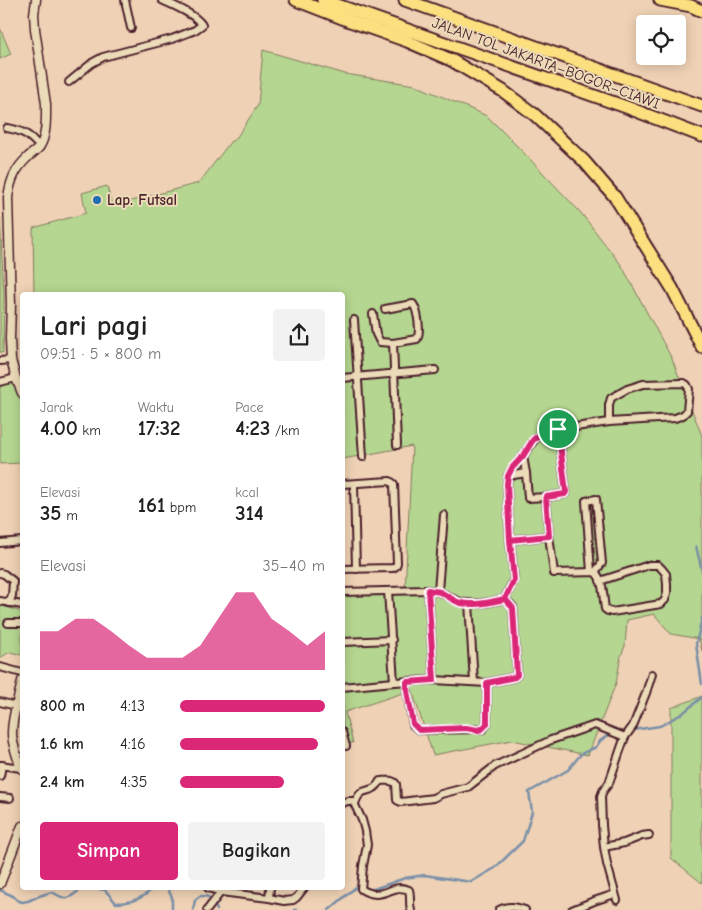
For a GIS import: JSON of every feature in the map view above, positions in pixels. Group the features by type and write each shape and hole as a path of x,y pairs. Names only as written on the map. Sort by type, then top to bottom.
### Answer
{"highway":[{"path":"296,0 407,41 451,60 503,91 535,115 584,160 615,197 672,288 702,346"},
{"name":"JALAN TOL JAKARTA–BOGOR–CIAWI","path":"323,0 626,107 702,136"},
{"name":"JALAN TOL JAKARTA–BOGOR–CIAWI","path":"405,0 702,106"},
{"path":"660,0 691,6 702,11"}],"street":[{"path":"20,388 11,360 9,186 19,167 40,147 44,136 46,104 35,29 34,14 36,0"},
{"path":"125,0 131,28"},
{"path":"70,82 92,63 103,57 172,38 196,30 202,25 199,20 162,0"},
{"path":"7,128 30,136 40,147"},
{"path":"373,314 379,341 394,343 419,337 416,309 413,304 385,309"},
{"path":"354,320 363,457"},
{"path":"394,343 397,446"},
{"path":"0,361 11,360"},
{"path":"345,378 435,370"},
{"path":"0,382 16,378"},
{"path":"505,599 514,580 510,540 508,476 533,440 541,434 558,429 609,422 683,416 687,411 689,389 684,383 644,384 627,389 611,398 609,422"},
{"path":"523,456 528,498 565,494 558,429"},
{"path":"508,476 526,473"},
{"path":"345,484 390,481 394,484 397,563 393,568 345,569"},
{"path":"354,484 356,569"},
{"path":"546,497 554,573 593,572 598,575 605,609 612,612 661,604 665,600 666,574 658,566 649,565 600,581"},
{"path":"596,500 602,564 593,572 586,501 596,500"},
{"path":"438,591 444,515"},
{"path":"510,540 549,536"},
{"path":"0,543 20,541"},
{"path":"0,573 13,581 12,596 9,603"},
{"path":"345,592 428,590 438,591 454,600 469,604 489,603 505,599"},
{"path":"428,590 434,680"},
{"path":"388,591 394,682"},
{"path":"345,688 434,680 487,683 515,677 517,675 513,608 505,599"},
{"path":"0,601 20,604"},
{"path":"469,604 474,682"},
{"path":"8,623 20,623"},
{"path":"345,642 392,640"},
{"path":"0,667 20,672"},
{"path":"572,910 594,901 616,897 604,847 601,796 609,783 625,736 633,726 652,674"},
{"path":"407,682 413,724 419,730 482,729 487,724 487,683"},
{"path":"20,696 16,706 12,734 20,763"},
{"path":"0,702 16,706"},
{"path":"411,910 410,894 406,888 376,894 367,893 361,889 367,845 365,831 355,804 357,796 362,791 377,787 380,781 390,781 395,782 397,800 401,802 433,798 468,787 495,766 551,740 595,726 625,736"},
{"path":"0,776 1,765 20,768"},
{"path":"0,797 10,798"},
{"path":"345,802 351,801 355,804"},
{"path":"1,882 20,831"},
{"path":"604,847 649,835"},
{"path":"214,890 221,892 233,891 284,901 293,900 302,890"},
{"path":"269,898 270,890"},
{"path":"207,910 221,892"},
{"path":"499,910 512,906 526,910"}],"green space":[{"path":"0,28 11,54 0,59"},
{"path":"263,50 345,74 415,85 487,116 581,213 622,266 672,359 702,436 702,651 699,639 671,634 654,614 627,620 625,646 621,656 616,683 588,755 512,740 433,755 412,690 345,712 345,592 405,592 412,446 345,459 345,292 34,292 33,228 86,213 82,193 107,186 112,206 199,183 231,141 235,140 258,105"},
{"path":"0,217 4,295 3,353 0,352"},
{"path":"14,381 20,398 20,463 0,464 0,385"},
{"path":"0,601 3,606 20,611 20,654 10,652 0,658"},
{"path":"702,696 702,883 671,858 671,708"},
{"path":"345,712 353,743 345,744"}],"waterway":[{"path":"696,546 702,571"},
{"path":"702,618 696,644 702,684"},
{"path":"633,730 660,726 683,713 702,697"},
{"path":"368,891 405,878 425,875 471,882 495,868 523,841 532,812 529,792 568,770 581,754 596,747 600,741 613,734"},
{"path":"329,910 356,887 361,889"},
{"path":"0,890 22,902 52,892 68,898 80,890"},
{"path":"105,890 116,903 135,900 152,890"},
{"path":"168,890 172,897 172,910"},
{"path":"193,910 195,900 200,896 207,896 211,899 217,910"}],"place":[{"name":"Lap. Futsal","path":"97,200"}],"route":[{"path":"558,429 541,434 533,440 508,476 510,540 514,580 505,599 489,603 469,604 454,600 438,591 428,590 434,680 407,682 413,724 419,730 482,729 487,724 487,683 517,675 513,608 505,599 514,580 510,540 549,536 546,497 565,494 566,492 558,429"}]}
